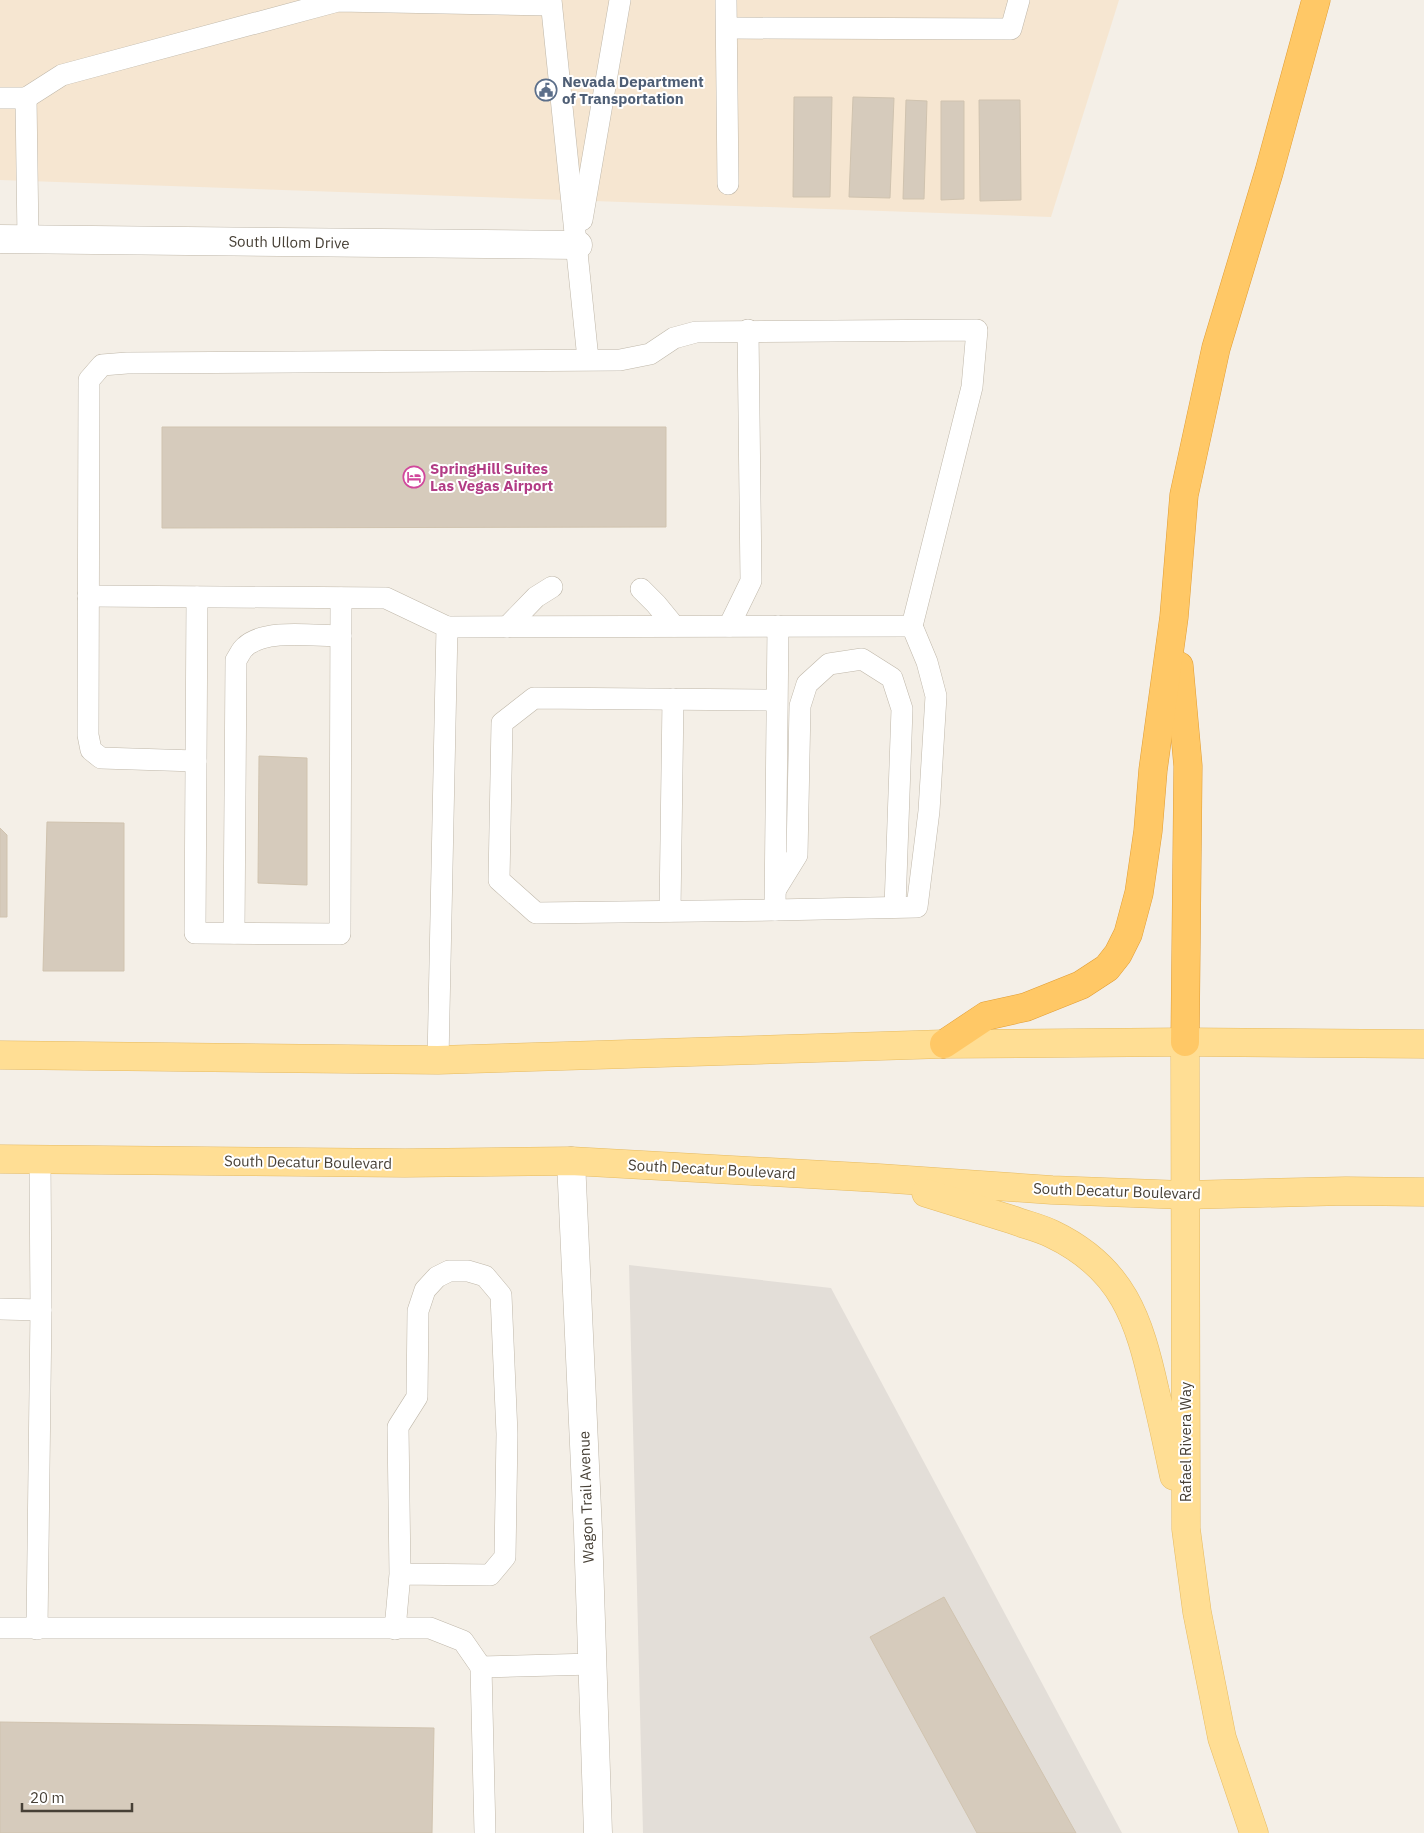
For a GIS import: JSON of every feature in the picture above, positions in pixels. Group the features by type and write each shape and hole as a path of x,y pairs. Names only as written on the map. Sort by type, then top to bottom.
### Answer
{"highway":[{"path":"944,1044 986,1016 1026,1007 1081,985 1107,968 1118,954 1128,934 1139,893 1148,831 1153,770 1174,617 1184,495 1216,348 1269,172 1316,0"},
{"path":"1174,617 1188,766 1185,1042"}],"main road":[{"path":"0,1055 438,1060 944,1044 1185,1042 1424,1044"},
{"name":"Rafael Rivera Way","path":"1185,1042 1186,1529 1197,1612 1220,1729 1254,1833"},
{"name":"South Decatur Boulevard","path":"0,1159 406,1163 571,1161 879,1178 1052,1190 1184,1195 1346,1191 1424,1192"},
{"path":"879,1178 1050,1232 1073,1245 1109,1276 1125,1299 1139,1326 1151,1371 1186,1529"}],"street":[{"name":"South Ullom Drive","path":"0,239 578,245"},
{"name":"Wagon Trail Avenue","path":"571,1161 598,1833"}],"lane":[{"path":"578,245 620,0"},
{"path":"726,0 728,184"},
{"path":"727,28 1011,29 1019,0"},
{"path":"0,98 26,98 62,75 338,1 551,2 578,245 588,359"},
{"path":"26,98 28,239"},
{"path":"729,626 751,581 748,330"},
{"path":"196,761 102,758 91,750 88,735 89,380 102,365 136,363 620,360 650,354 674,338 696,332 748,330 977,330 972,387 912,626 926,662 936,696 929,811 917,907 775,900 670,911 536,914 499,880 502,723 534,698 777,700"},
{"path":"507,627 536,597 552,588"},
{"path":"641,589 674,626"},
{"path":"88,596 386,598 446,627 912,626"},
{"path":"197,597 195,933 340,934 341,598"},
{"path":"775,900 778,626"},
{"path":"438,1060 446,627"},
{"path":"234,933 236,660 244,647 259,638 279,635 341,636"},
{"path":"775,900 797,855 800,706 807,684 829,664 862,659 892,678 902,709 895,907"},
{"path":"670,911 673,699"},
{"path":"38,1629 41,1310 40,1159"},
{"path":"395,1628 400,1574 398,1427 417,1397 418,1311 425,1290 437,1277 449,1272 468,1271 485,1276 501,1295 507,1434 505,1557 490,1575 400,1574"},
{"path":"0,1309 41,1310"},
{"path":"0,1628 430,1628 463,1641 482,1667 485,1833"},
{"path":"482,1667 592,1664"}],"shaded area":[{"name":"Nevada Department of Transportation","path":"0,0 1119,0 1051,217 0,180"},
{"path":"629,1265 831,1288 1122,1833 643,1833"}],"building":[{"path":"794,97 832,97 830,197 793,197"},
{"path":"853,97 894,98 890,198 849,197"},
{"path":"906,100 927,101 924,199 903,199"},
{"path":"979,100 1020,100 1021,200 980,201"},
{"path":"941,101 964,101 964,199 941,200"},
{"name":"SpringHill Suites Las Vegas Airport","path":"162,427 666,427 666,527 162,528"},
{"path":"259,756 307,758 307,885 258,883"},
{"path":"47,822 124,823 124,971 43,971"},
{"path":"0,828 7,835 7,917 0,917"},
{"path":"944,1597 1076,1833 977,1833 870,1637"},
{"path":"0,1722 434,1728 432,1833 0,1833"}],"place":[{"name":"Nevada Department of Transportation","path":"546,90"},
{"name":"SpringHill Suites Las Vegas Airport","path":"414,477"}]}
